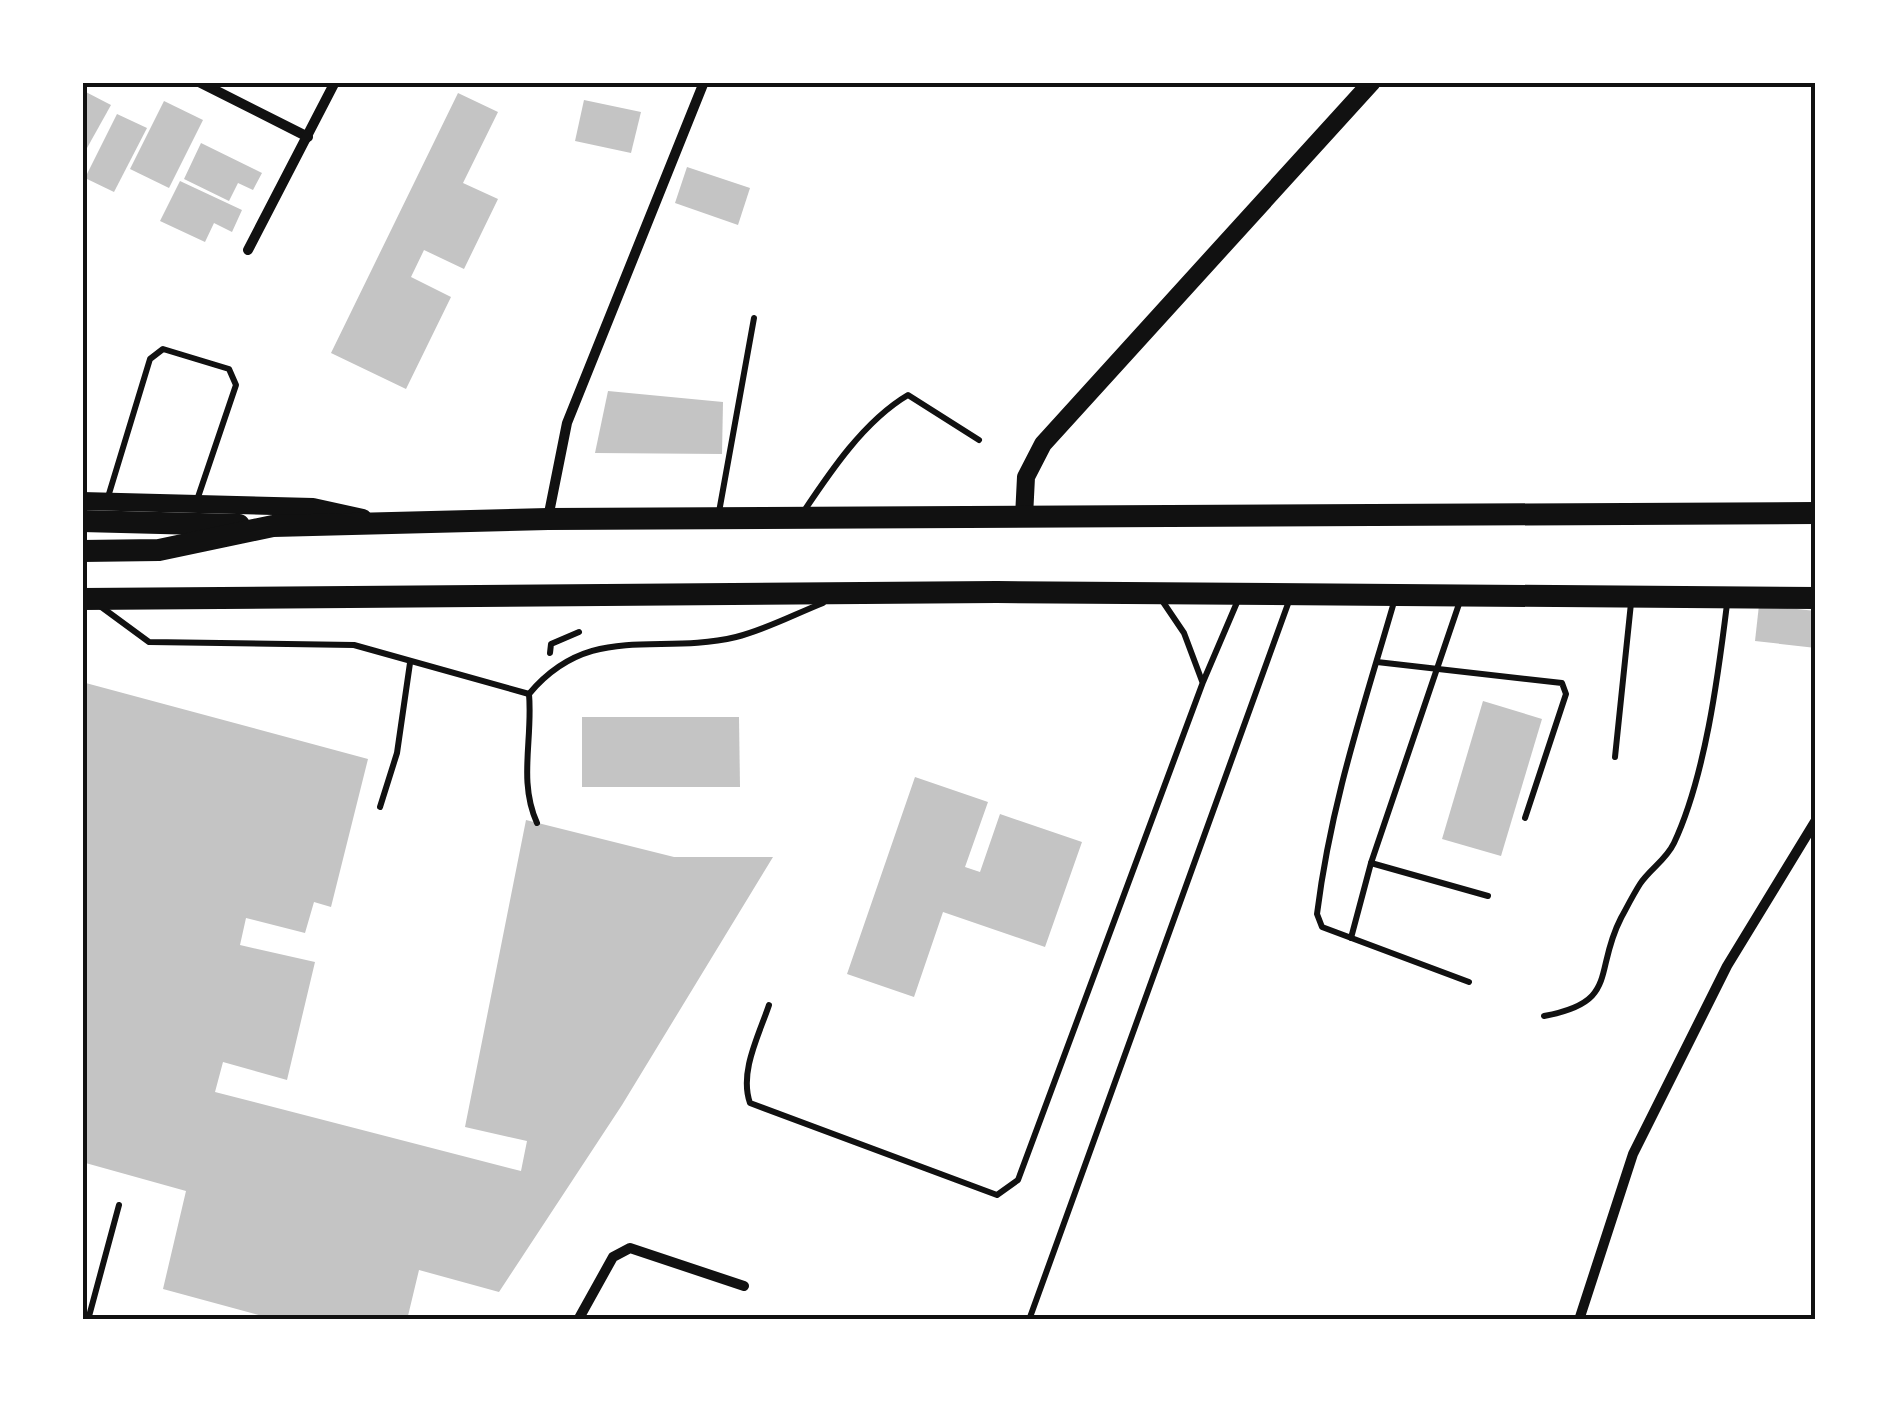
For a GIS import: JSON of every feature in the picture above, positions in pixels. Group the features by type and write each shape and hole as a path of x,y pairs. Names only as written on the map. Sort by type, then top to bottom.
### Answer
{"highway":[{"path":"82,521 403,526 548,519 1816,514"},
{"path":"82,551 160,550 273,526"},
{"path":"87,599 847,593 1816,598"}],"street":[{"path":"199,82 308,137"},
{"path":"248,250 335,82"},
{"path":"548,519 573,407 704,82"},
{"path":"1024,517 1026,478 1032,459 1043,444 1372,82"},
{"path":"82,501 313,507 403,526"},
{"path":"1580,1320 1633,1154 1727,966 1816,820"},
{"path":"578,1320 613,1257 630,1248 744,1286"}],"lane":[{"path":"718,518 754,318"},
{"path":"107,501 150,359 163,349 228,369 236,385 196,504"},
{"path":"799,518 828,475 890,406 908,395 979,440"},
{"path":"537,823 528,802 525,777 532,730 529,694 550,669 602,645 735,637 847,593"},
{"path":"1158,593 1184,634 1203,682"},
{"path":"769,1006 748,1070 745,1088 750,1102 997,1194 1018,1180 1203,682 1241,594"},
{"path":"1029,1320 1290,595"},
{"path":"1351,938 1371,862 1462,596"},
{"path":"1396,597 1359,709 1332,814 1317,914 1322,927 1469,982"},
{"path":"1615,757 1631,597"},
{"path":"1544,1016 1577,1010 1594,997 1618,923 1641,882 1663,861 1680,830 1701,750 1728,598"},
{"path":"87,599 150,642 354,645 410,664 529,694"},
{"path":"1377,662 1440,666 1562,683 1566,694 1525,818"},
{"path":"380,807 397,753 410,664"},
{"path":"1371,862 1488,896"},
{"path":"88,1320 119,1205"}],"building":[{"path":"82,90 111,105 87,148 82,146"},
{"path":"458,93 498,112 463,183 498,199 464,269 424,250 411,277 451,297 406,389 331,353"},
{"path":"584,100 641,112 631,153 575,141"},
{"path":"164,101 203,120 169,188 130,169"},
{"path":"117,114 147,128 114,192 85,178"},
{"path":"201,143 262,173 253,190 238,183 229,201 184,179"},
{"path":"687,167 750,188 738,225 675,203"},
{"path":"180,181 242,210 232,232 214,223 205,242 160,221"},
{"path":"608,391 723,402 722,454 595,453"},
{"path":"1759,605 1816,611 1816,648 1755,641"},
{"path":"82,682 368,759 331,907 314,902 305,933 246,918 240,945 315,962 287,1080 223,1062 215,1092 521,1171 527,1141 465,1127 526,820 674,857 773,857 622,1105 499,1292 419,1270 407,1320 277,1320 163,1289 186,1191 82,1162"},
{"path":"1483,701 1542,719 1501,856 1442,839"},
{"path":"582,717 739,717 740,787 582,787"},
{"path":"915,777 988,802 965,867 980,872 1000,814 1082,842 1045,947 943,912 914,997 847,974"}]}
